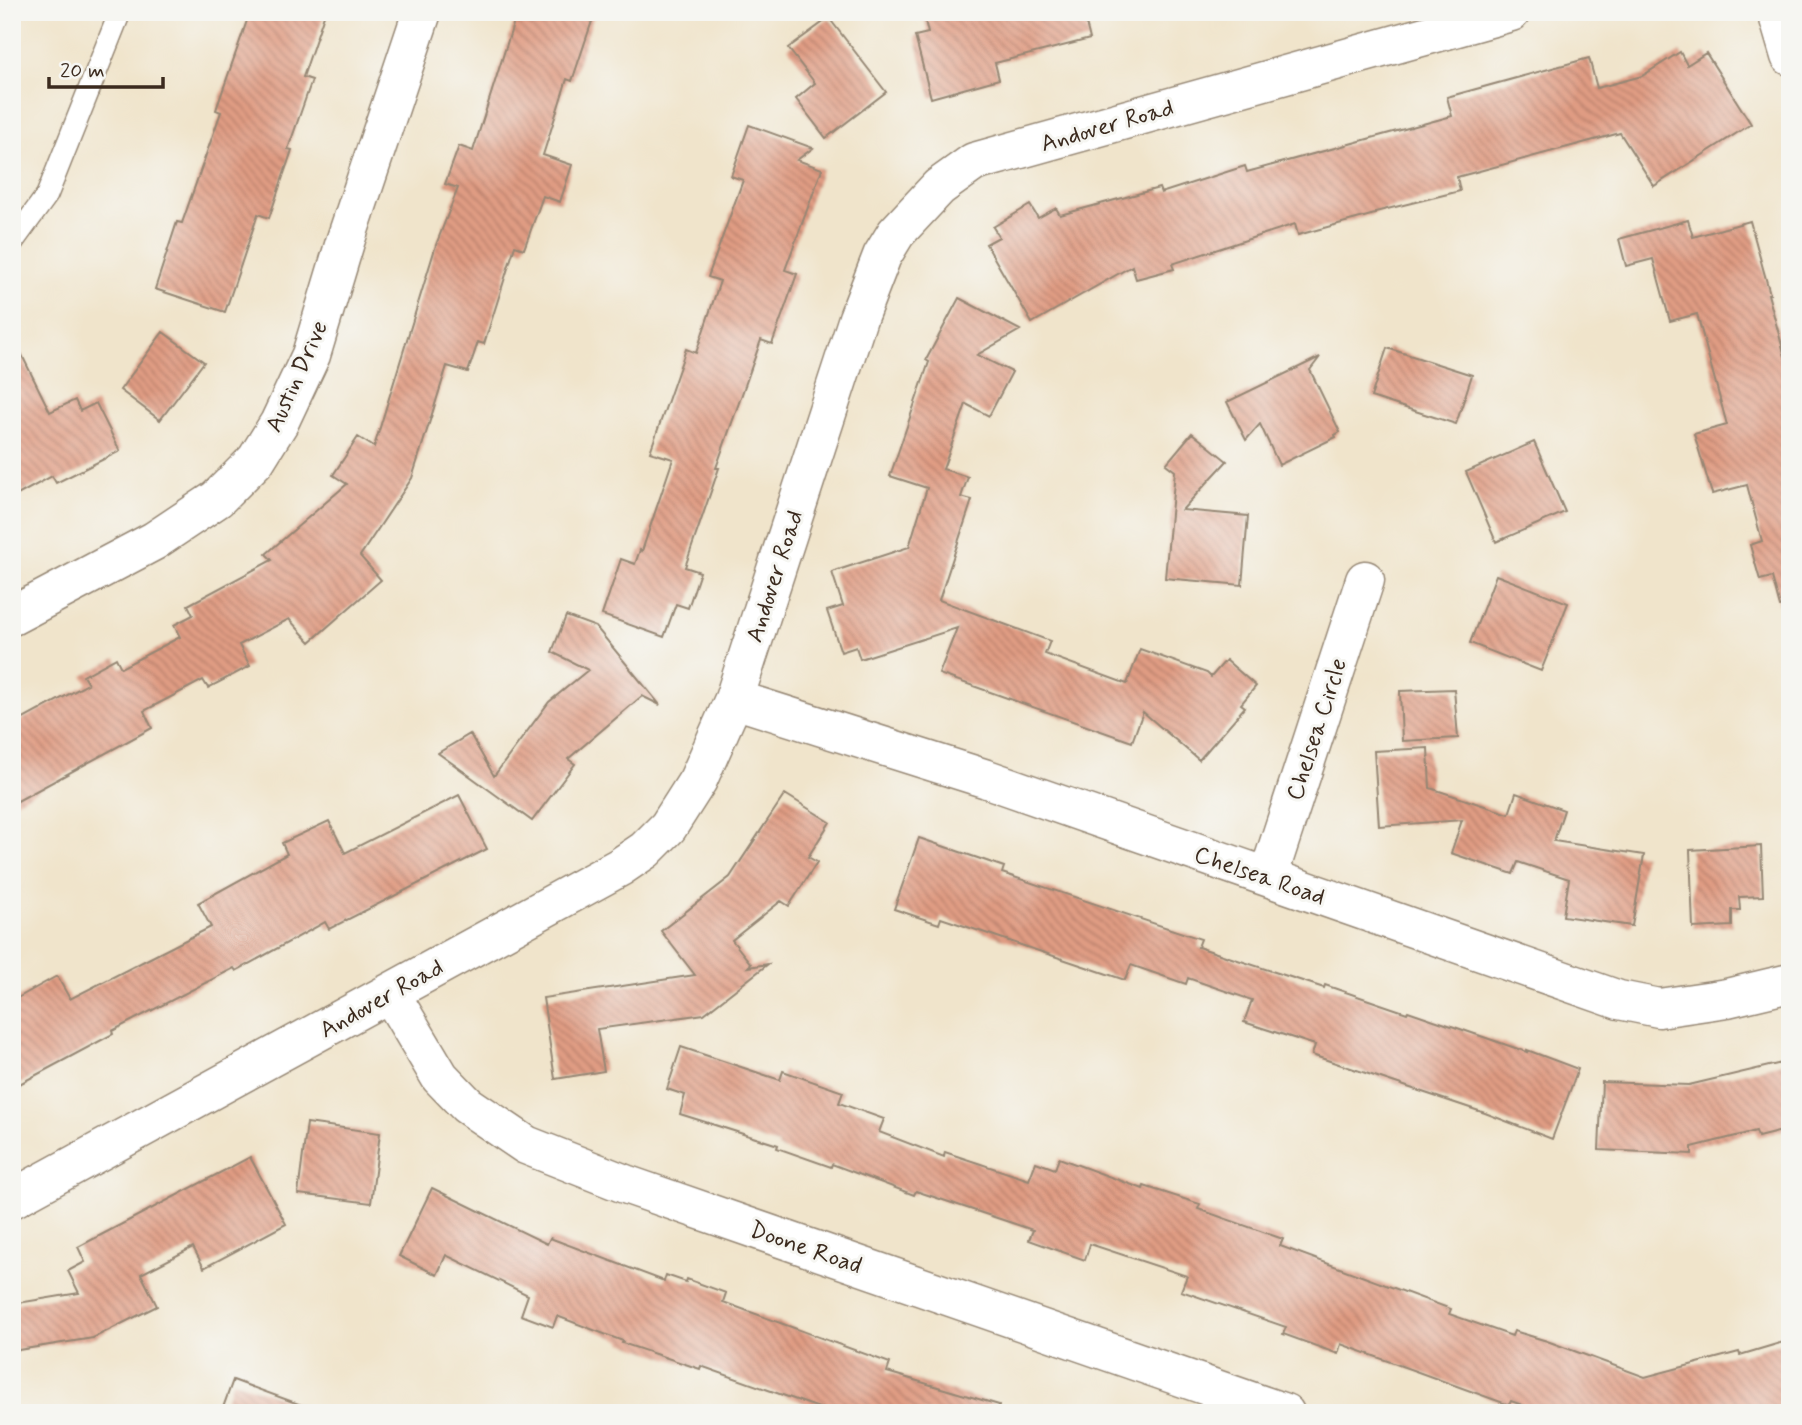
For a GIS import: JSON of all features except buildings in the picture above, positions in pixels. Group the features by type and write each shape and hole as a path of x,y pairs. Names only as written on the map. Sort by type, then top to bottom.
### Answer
{"street":[{"name":"Austin Drive","path":"12,616 155,541 217,499 256,460 279,423 311,355 345,242 422,12"},
{"name":"Andover Road","path":"12,1199 620,867 645,850 668,827 698,780 734,699 858,318 882,256 896,233 939,187 974,162 1511,12"},
{"path":"1777,12 1790,56"},
{"name":"Chelsea Circle","path":"1268,877 1365,580"},
{"name":"Chelsea Road","path":"734,699 987,779 1619,1000 1659,1008 1727,998 1790,983"},
{"name":"Doone Road","path":"390,993 440,1077 467,1105 526,1145 625,1184 1285,1413"}],"lane":[{"path":"12,243 47,195 120,12"}]}
